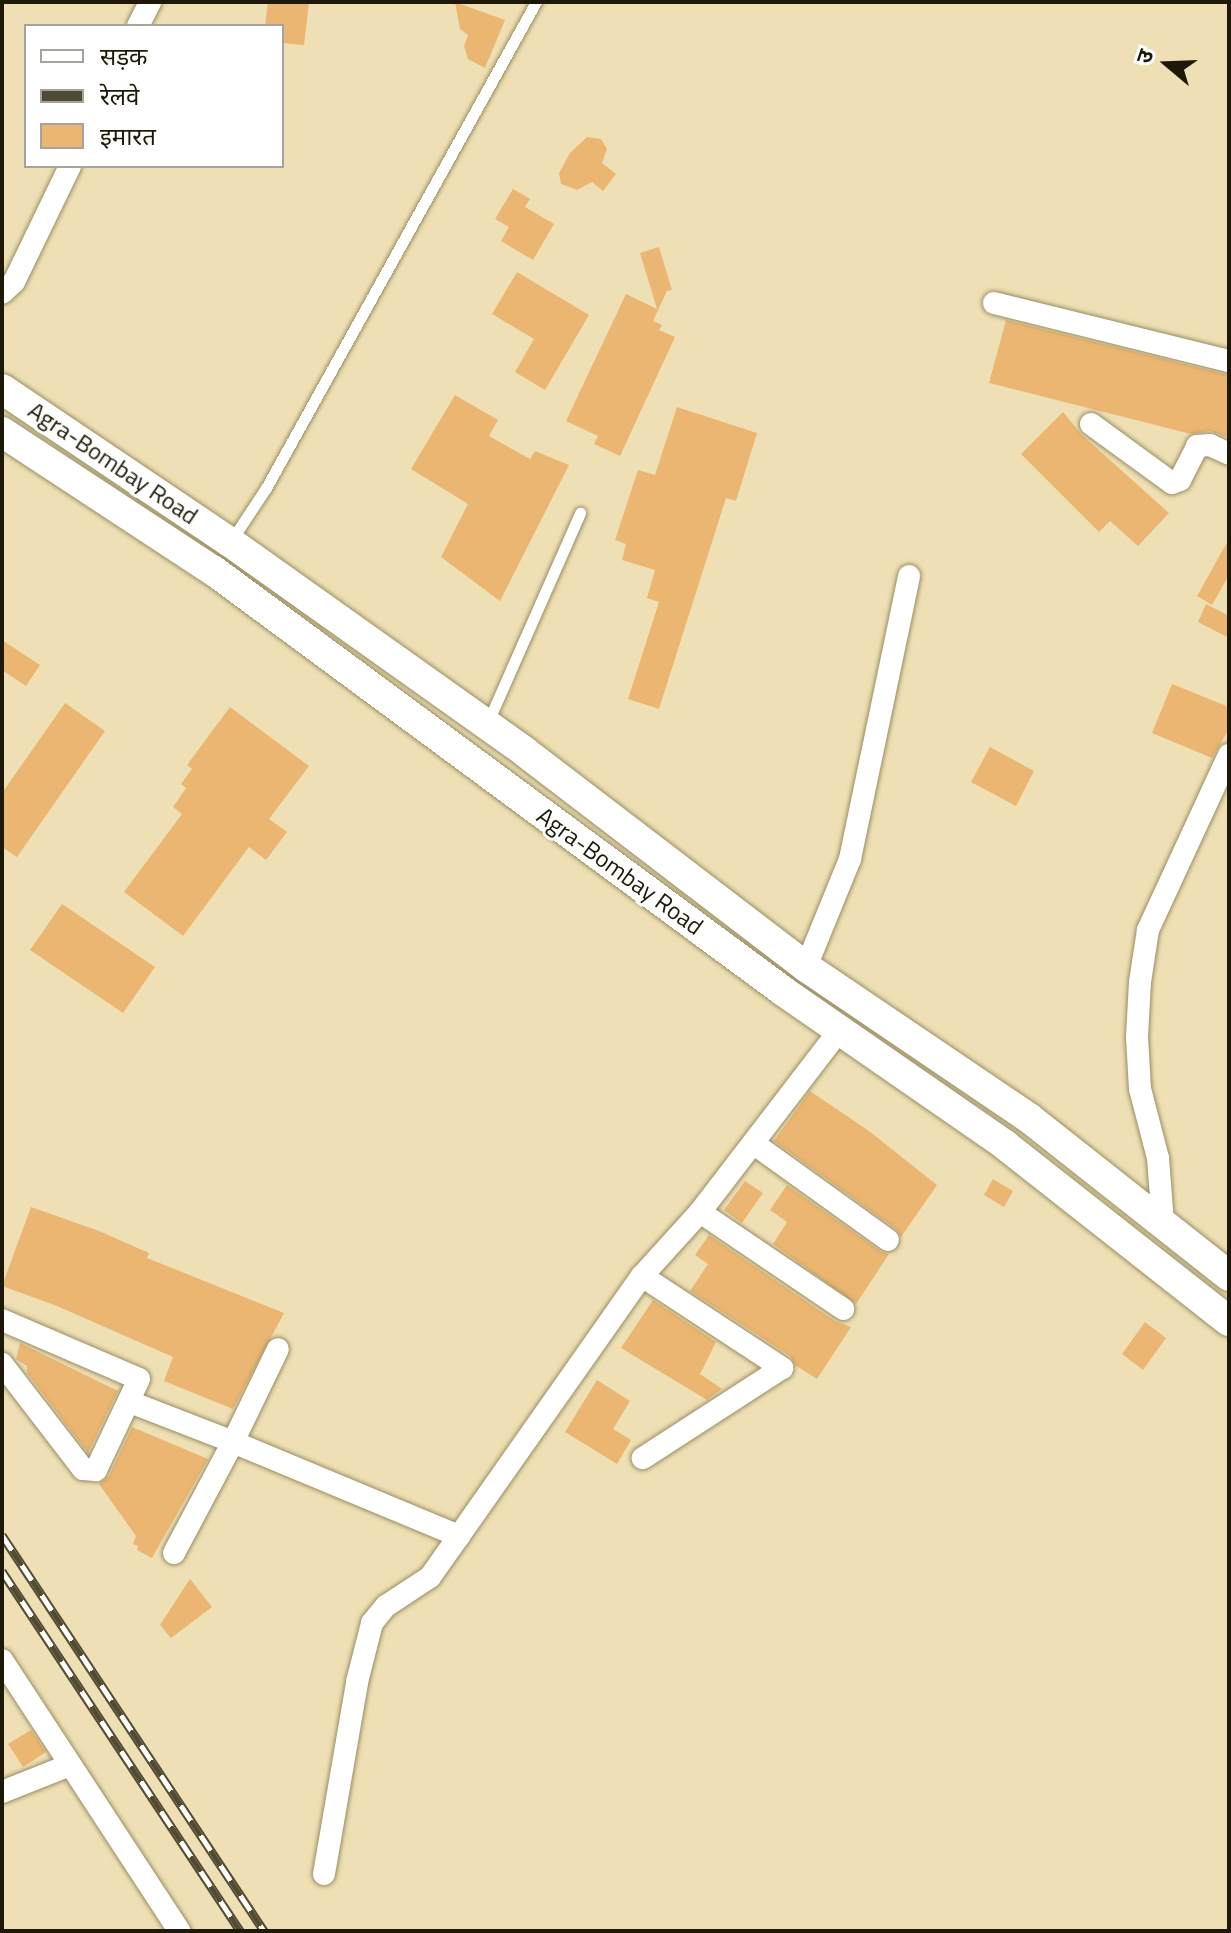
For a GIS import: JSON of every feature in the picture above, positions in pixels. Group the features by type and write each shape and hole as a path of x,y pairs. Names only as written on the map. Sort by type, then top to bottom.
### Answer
{"main road":[{"name":"Agra-Bombay Road","path":"2,389 230,542 487,725 806,967 1029,1118 1229,1276"},
{"name":"Agra-Bombay Road","path":"2,432 214,571 839,1031 1005,1145 1229,1321"},
{"path":"1097,1218 1120,1188"}],"street":[{"path":"139,24 150,2"},
{"path":"2,293 14,282 69,168"},
{"path":"994,303 1229,361"},
{"path":"1091,424 1172,483 1180,480 1197,446 1210,445 1229,454"},
{"path":"806,967 850,859 909,576"},
{"path":"1163,1223 1158,1158 1140,1089 1137,1037 1140,982 1148,930 1229,755"},
{"path":"324,1874 357,1682 372,1623 386,1606 430,1577 642,1276 700,1212 839,1031"},
{"path":"753,1143 888,1240"},
{"path":"700,1212 843,1309"},
{"path":"642,1276 782,1368 643,1458"},
{"path":"2,1320 139,1379 96,1470 90,1472 83,1469 2,1364"},
{"path":"174,1553 278,1349"},
{"path":"130,1402 459,1536"},
{"path":"2,1660 179,1931"},
{"path":"2,1792 70,1765"}],"lane":[{"path":"230,542 266,488 536,2"},
{"path":"487,725 580,513"}],"building":[{"path":"268,2 309,2 304,45 284,43 284,24 265,24"},
{"path":"455,2 505,20 485,68 468,59 464,46 468,35 460,29"},
{"path":"587,137 601,139 607,149 602,163 616,174 603,191 592,182 577,190 561,184 559,173 570,153"},
{"path":"513,189 530,199 525,207 554,224 533,260 501,241 509,227 495,219"},
{"path":"659,247 672,290 667,291 653,321 662,325 659,330 675,337 620,456 594,444 598,436 566,421 626,294 657,309 640,253"},
{"path":"517,272 589,315 545,390 515,372 534,339 492,314"},
{"path":"1006,320 1229,375 1229,438 1210,431 1191,434 989,383"},
{"path":"455,395 498,420 489,436 530,459 535,451 569,465 500,601 441,557 468,504 411,469"},
{"path":"677,407 757,433 736,501 726,498 659,709 628,699 659,602 647,598 655,570 622,560 626,544 615,540 638,470 655,475"},
{"path":"1063,412 1082,435 1169,513 1138,546 1110,521 1099,532 1021,454"},
{"path":"1229,539 1229,575 1212,605 1197,596"},
{"path":"1206,604 1229,616 1229,638 1198,622"},
{"path":"2,640 40,665 26,686 2,670"},
{"path":"1172,684 1229,707 1229,729 1212,758 1152,733"},
{"path":"65,703 105,731 17,857 2,847 2,793"},
{"path":"230,707 309,766 269,819 287,832 266,860 249,847 183,936 124,892 182,814 173,807 186,788 181,784 192,769 187,765"},
{"path":"990,747 1034,771 1016,806 971,782"},
{"path":"62,904 155,967 123,1013 30,950"},
{"path":"810,1091 869,1131 937,1185 901,1237 896,1229 774,1141"},
{"path":"993,1179 1013,1191 1004,1207 984,1195"},
{"path":"745,1181 763,1193 742,1223 724,1210"},
{"path":"787,1185 880,1251 889,1254 856,1304 773,1244 787,1222 770,1210"},
{"path":"31,1207 99,1231 149,1253 147,1258 284,1313 233,1409 164,1381 173,1357 57,1306 2,1286"},
{"path":"709,1235 835,1321 851,1327 817,1379 795,1365 790,1356 690,1291 708,1264 695,1255"},
{"path":"653,1300 716,1342 700,1374 722,1389 707,1400 621,1348"},
{"path":"1145,1322 1166,1338 1143,1370 1122,1354"},
{"path":"20,1343 118,1391 88,1453 27,1373 27,1366 16,1359"},
{"path":"597,1380 630,1401 613,1429 631,1440 617,1464 565,1432"},
{"path":"132,1427 208,1459 152,1558 137,1550 138,1546 133,1544 136,1536 99,1484 109,1476"},
{"path":"190,1579 212,1607 171,1638 160,1625"},
{"path":"31,1730 46,1752 23,1767 8,1744"}],"railway":[{"path":"2,1535 264,1931"},
{"path":"2,1571 240,1931"}]}
